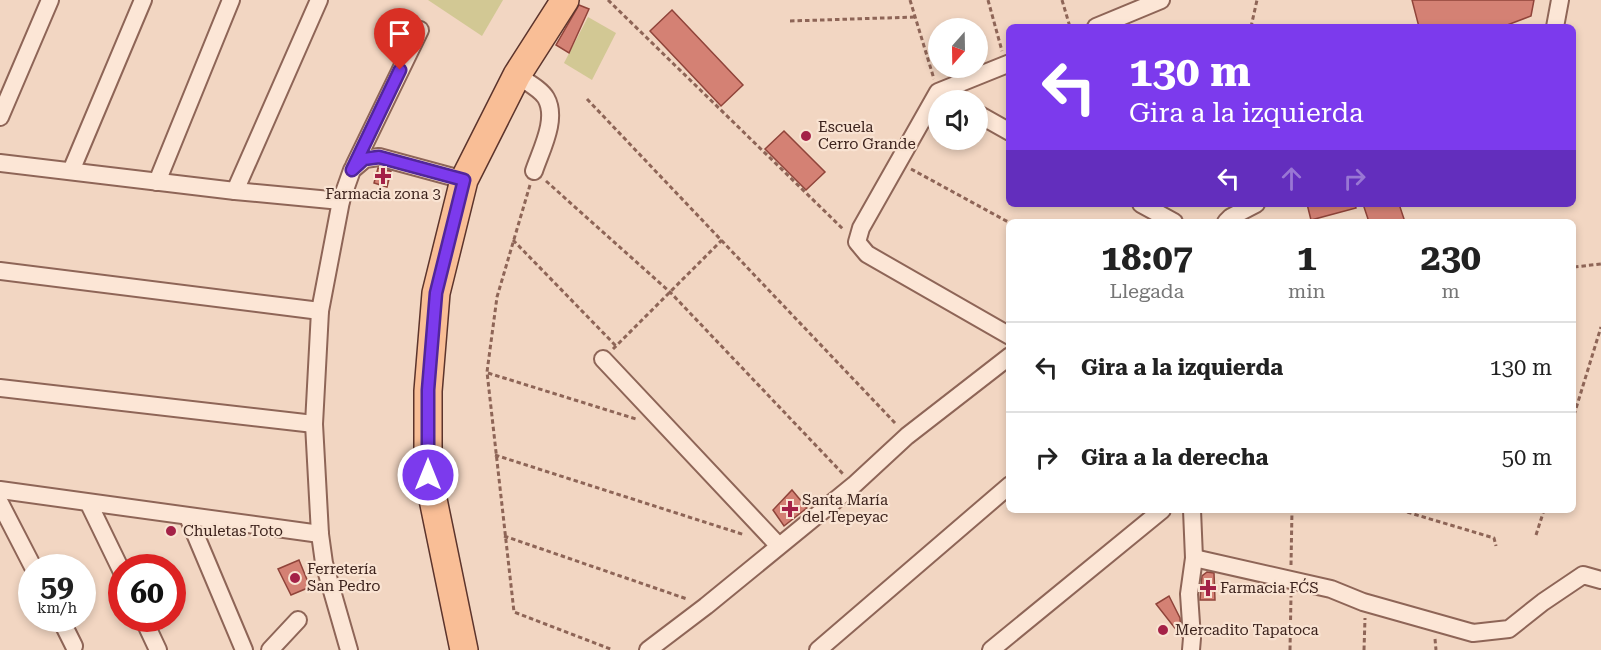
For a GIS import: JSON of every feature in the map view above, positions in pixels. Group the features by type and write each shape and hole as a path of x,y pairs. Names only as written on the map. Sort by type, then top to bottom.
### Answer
{"main road":[{"path":"465,650 457,622 428,475 428,390 436,293 464,180 517,75 565,0"}],"street":[{"path":"0,117 50,0"},
{"path":"71,171 143,0"},
{"path":"157,182 231,0"},
{"path":"235,191 319,0"},
{"path":"1102,24 1161,0"},
{"path":"1556,24 1560,0"},
{"path":"349,650 324,563 320,534 314,424 320,311 341,201 352,170 420,30"},
{"path":"943,90 1006,64"},
{"path":"517,75 546,96 551,113 534,171"},
{"path":"928,109 861,228 856,242 867,254 1006,334"},
{"path":"988,120 1006,130"},
{"path":"352,170 364,159 379,157 464,180"},
{"path":"0,163 235,191 341,201"},
{"path":"1147,207 1169,219"},
{"path":"1229,219 1250,207"},
{"path":"0,271 320,311"},
{"path":"603,358 778,545"},
{"path":"648,650 706,606 854,485 908,436 1006,359"},
{"path":"0,388 314,424"},
{"path":"818,650 1006,488"},
{"path":"0,490 320,534"},
{"path":"0,504 26,554"},
{"path":"89,504 113,554"},
{"path":"991,650 1158,513"},
{"path":"1176,650 1191,644 1189,594 1194,558 1192,513"},
{"path":"188,517 244,650"},
{"path":"1194,558 1331,589 1363,602 1473,633 1509,629 1583,575 1601,580"},
{"path":"270,650 298,620"},
{"path":"67,632 74,646"},
{"path":"150,632 158,650"}],"path":[{"path":"608,0 856,242"},
{"path":"910,0 937,90"},
{"path":"988,0 1006,57"},
{"path":"1062,0 1069,24"},
{"path":"1252,24 1257,0"},
{"path":"790,21 915,16"},
{"path":"587,99 908,436"},
{"path":"897,162 1006,221"},
{"path":"612,650 514,612 487,372 497,297 534,171 670,292 854,485"},
{"path":"513,240 616,346"},
{"path":"603,358 722,240"},
{"path":"1576,267 1601,264"},
{"path":"1576,408 1601,327"},
{"path":"487,372 667,428"},
{"path":"495,455 778,545"},
{"path":"1290,650 1292,513"},
{"path":"1410,513 1494,538 1496,546"},
{"path":"1536,535 1543,513"},
{"path":"504,536 706,606"},
{"path":"1363,602 1364,650"}],"shaded area":[{"path":"428,0 503,0 482,36"},
{"path":"588,17 616,33 592,80 564,63"}],"building":[{"path":"1412,0 1534,0 1531,16 1510,24 1418,24"},
{"path":"579,5 589,9 569,53 556,45"},
{"path":"672,10 743,85 721,106 650,31"},
{"path":"784,131 825,172 806,190 765,149"},
{"name":"Farmacia zona 3","path":"378,168 391,171 387,187 374,183"},
{"path":"1308,207 1356,207 1315,219 1311,219"},
{"path":"1364,207 1400,207 1404,219 1368,219"},
{"name":"Santa María del Tepeyac","path":"792,490 807,508 784,526 773,510"},
{"name":"Ferretería San Pedro","path":"299,560 310,587 291,595 278,569"},
{"name":"Farmacia FC´S","path":"1207,572 1214,573 1215,600 1200,600 1202,576"},
{"path":"1169,596 1180,618 1181,636 1156,604"}],"place":[{"name":"Escuela Cerro Grande","path":"806,136"},
{"name":"Farmacia zona 3","path":"383,176"},
{"name":"Santa María del Tepeyac","path":"790,509"},
{"name":"Chuletas Toto","path":"171,531"},
{"name":"Ferretería San Pedro","path":"295,578"},
{"name":"Farmacia FC´S","path":"1208,588"},
{"name":"Mercadito Tapatoca","path":"1163,630"}],"route":[{"path":"400,70 352,170 364,159 379,157 464,180 436,293 428,390 428,475"}]}
